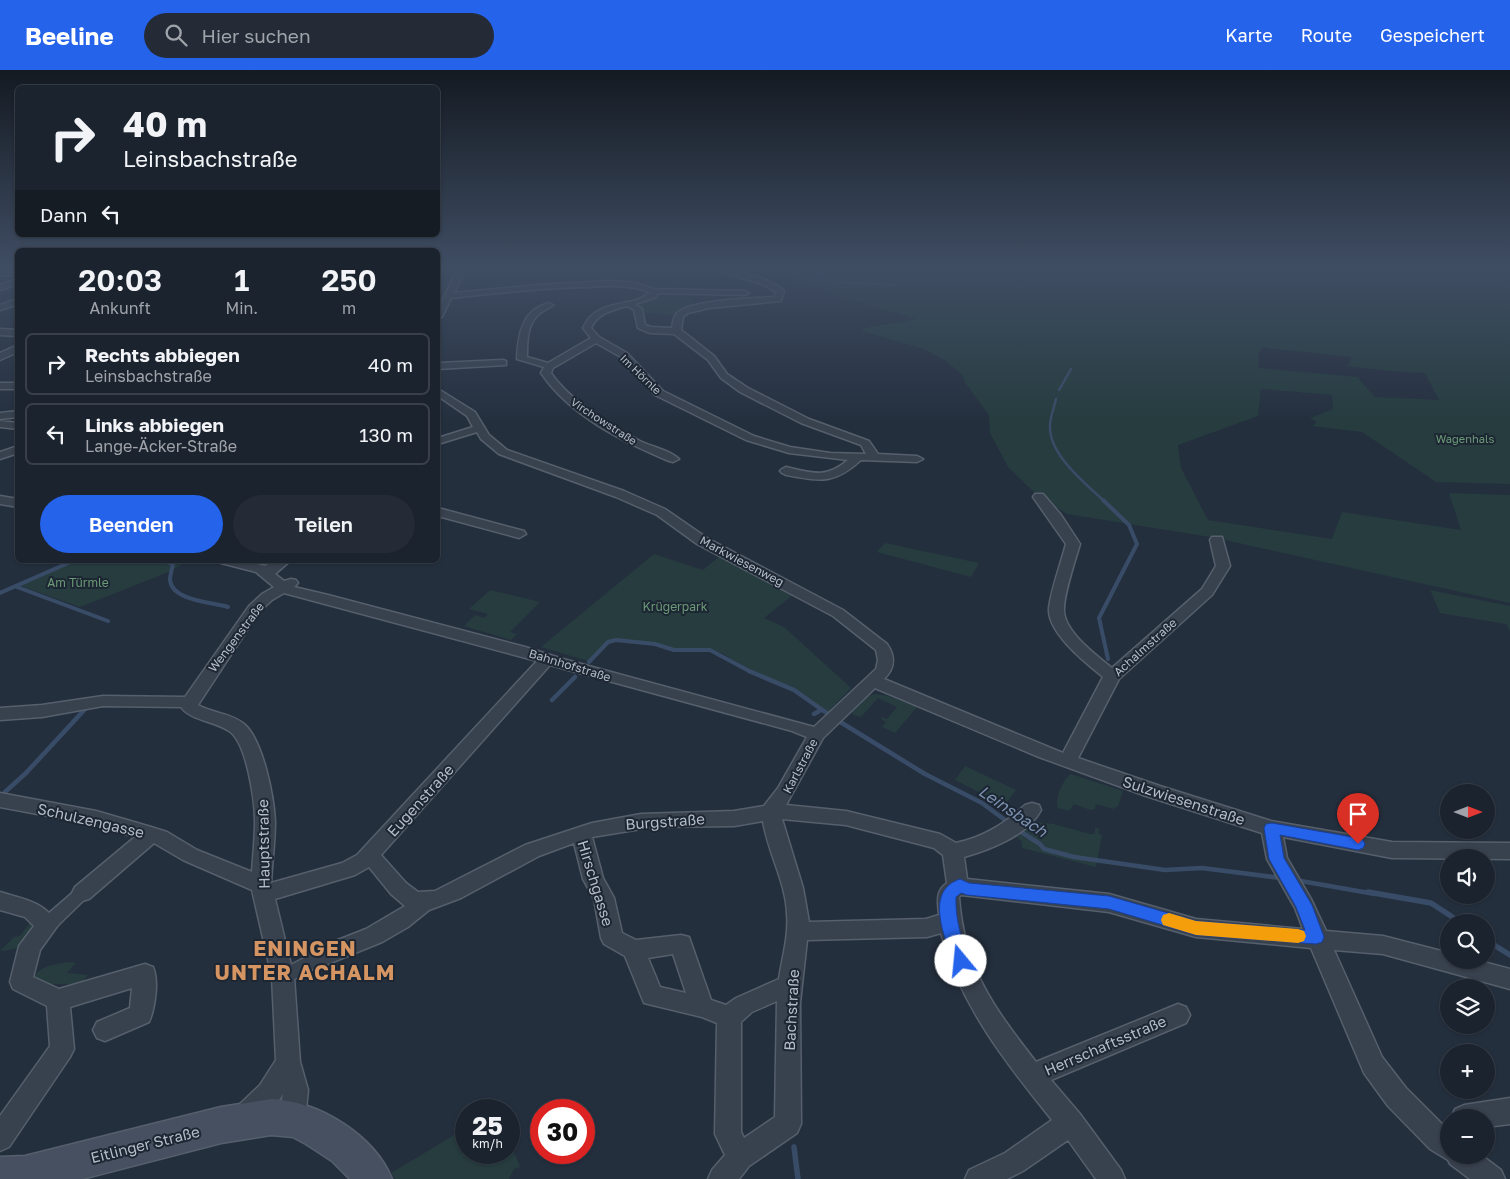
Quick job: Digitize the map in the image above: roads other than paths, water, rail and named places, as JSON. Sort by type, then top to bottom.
[{"type":"main road","name":"Eitlinger Straße","points":[[0,1176],[25,1175],[240,1120],[292,1119]]},
{"type":"main road","points":[[292,1119],[329,1136],[362,1162],[373,1179]]},
{"type":"street","points":[[529,318],[522,347],[522,359],[549,366],[596,339],[587,328],[588,322],[592,318]]},
{"type":"street","points":[[640,318],[641,326],[650,330],[676,331],[711,358],[724,376],[744,390],[805,421],[866,442],[873,456]]},
{"type":"street","points":[[676,331],[678,318]]},
{"type":"street","points":[[0,332],[15,333]]},
{"type":"street","name":"Im Hörnle","points":[[596,339],[624,355],[659,393],[750,438],[789,450],[830,456],[917,458]]},
{"type":"street","points":[[1,356],[15,349]]},
{"type":"street","points":[[1,356],[15,356]]},
{"type":"street","points":[[440,366],[503,363]]},
{"type":"street","name":"Virchowstraße","points":[[549,366],[546,373],[557,389],[577,406],[636,443],[673,459]]},
{"type":"street","points":[[0,386],[15,386]]},
{"type":"street","name":"Markwiesenweg","points":[[440,393],[471,414],[490,443],[504,452],[620,494],[662,512],[702,541],[838,613],[877,642],[886,653],[885,667],[873,681]]},
{"type":"street","points":[[0,416],[15,414]]},
{"type":"street","points":[[0,424],[15,426]]},
{"type":"street","points":[[440,440],[480,428]]},
{"type":"street","points":[[0,456],[15,450]]},
{"type":"street","points":[[786,471],[827,478],[836,476],[859,456]]},
{"type":"street","points":[[1039,497],[1073,544],[1056,610],[1064,631],[1080,650],[1112,676]]},
{"type":"street","points":[[0,500],[15,502]]},
{"type":"street","points":[[440,513],[519,534]]},
{"type":"street","name":"Achalmstraße","points":[[1068,761],[1112,676],[1207,592],[1223,566],[1217,540]]},
{"type":"street","points":[[240,563],[264,568],[276,563]]},
{"type":"street","name":"Bahnhofstraße","points":[[264,568],[288,585],[315,591],[323,598],[798,726],[817,734]]},
{"type":"street","name":"Wengenstraße","points":[[190,702],[254,610],[267,597],[288,585]]},
{"type":"street","name":"Eugenstraße","points":[[262,889],[348,869],[360,864],[547,659]]},
{"type":"street","name":"Karlstraße","points":[[771,811],[782,799],[817,734],[873,681]]},
{"type":"street","name":"Sulzwiesenstraße","points":[[873,681],[1045,753],[1154,791],[1272,828],[1392,850],[1510,851]]},
{"type":"street","points":[[0,714],[42,712],[103,701],[190,702]]},
{"type":"street","name":"Hauptstraße","points":[[190,702],[189,706],[193,710],[226,720],[238,728],[249,745],[259,779],[265,821],[262,889],[283,977],[288,1062],[296,1090],[292,1119]]},
{"type":"street","name":"Schulzengasse","points":[[0,800],[96,818],[151,834],[262,889]]},
{"type":"street","points":[[1032,810],[1012,828],[983,845],[953,851],[956,880],[960,885],[967,889],[1109,903],[1196,928],[1316,937],[1383,945],[1510,979]]},
{"type":"street","name":"Burgstraße","points":[[423,902],[432,901],[449,894],[532,850],[581,833],[632,822],[664,819],[746,817],[771,811],[846,818],[928,838],[948,846],[953,851]]},
{"type":"street","name":"Bachstraße","points":[[740,1157],[788,1124],[790,985],[798,931],[795,894],[774,829],[771,811]]},
{"type":"street","points":[[1272,828],[1277,859],[1304,905],[1316,937],[1373,1065],[1397,1097],[1440,1136]]},
{"type":"street","name":"Hirschgasse","points":[[581,833],[593,879],[604,898],[612,938],[634,950]]},
{"type":"street","points":[[105,1030],[141,1014],[145,974],[58,1000],[21,982],[30,946],[47,925],[151,834]]},
{"type":"street","points":[[283,977],[318,958],[384,930],[409,917],[423,902],[408,896],[396,886],[376,860],[368,857]]},
{"type":"street","name":"Herrschaftsstraße","points":[[960,885],[948,894],[949,923],[967,980],[1008,1045],[1071,1123],[1112,1179]]},
{"type":"street","points":[[0,901],[32,910],[47,925]]},
{"type":"street","points":[[798,931],[927,928],[936,924],[949,923]]},
{"type":"street","points":[[702,1006],[681,944],[634,950],[652,996],[702,1006],[729,1017]]},
{"type":"street","points":[[729,1017],[744,1005],[790,985]]},
{"type":"street","points":[[0,1138],[62,1049],[58,1000]]},
{"type":"street","name":"Herrschaftsstraße","points":[[1032,1076],[1178,1015]]},
{"type":"street","points":[[721,1179],[740,1157],[728,1134],[729,1017]]},
{"type":"street","points":[[240,1120],[268,1094],[288,1062]]},
{"type":"street","points":[[1495,1113],[1510,1111]]},
{"type":"street","points":[[978,1179],[1014,1162],[1071,1123]]},
{"type":"street","points":[[1474,1164],[1492,1179]]},
{"type":"waterway","points":[[1059,390],[1071,369]]},
{"type":"waterway","points":[[1056,399],[1050,426],[1051,437],[1055,447],[1078,477],[1104,501]]},
{"type":"waterway","points":[[1103,500],[1129,525],[1137,544],[1099,618],[1108,659]]},
{"type":"waterway","name":"Leinsbach","points":[[0,593],[68,563]]},
{"type":"waterway","name":"Leinsbach","points":[[170,563],[173,564],[170,580],[172,587],[178,592],[194,600],[228,607]]},
{"type":"waterway","points":[[17,587],[108,621]]},
{"type":"waterway","name":"Leinsbach","points":[[589,662],[608,642],[616,640],[655,644],[674,650],[710,650],[750,671]]},
{"type":"waterway","name":"Leinsbach","points":[[750,671],[794,690],[831,716]]},
{"type":"waterway","name":"Leinsbach","points":[[552,700],[575,677]]},
{"type":"waterway","points":[[5,792],[26,773],[87,707]]},
{"type":"waterway","name":"Leinsbach","points":[[814,714],[821,710]]},
{"type":"waterway","name":"Leinsbach","points":[[837,720],[925,774],[982,803],[1009,823]]},
{"type":"waterway","name":"Leinsbach","points":[[1018,830],[1040,844],[1044,849],[1074,857],[1165,870],[1202,868],[1281,878]]},
{"type":"waterway","name":"Leinsbach","points":[[1295,880],[1375,894]]},
{"type":"waterway","name":"Leinsbach","points":[[1368,892],[1431,903],[1448,914]]},
{"type":"waterway","name":"Leinsbach","points":[[1495,946],[1510,955]]},
{"type":"waterway","points":[[794,1147],[798,1179]]},
{"type":"district","name":"ENINGEN UNTER ACHALM","points":[[305,960]]},
{"type":"park label","name":"Wagenhals","points":[[1465,438]]},
{"type":"park label","name":"Am Türmle","points":[[78,582]]},
{"type":"park label","name":"Krügerpark","points":[[675,606]]}]
